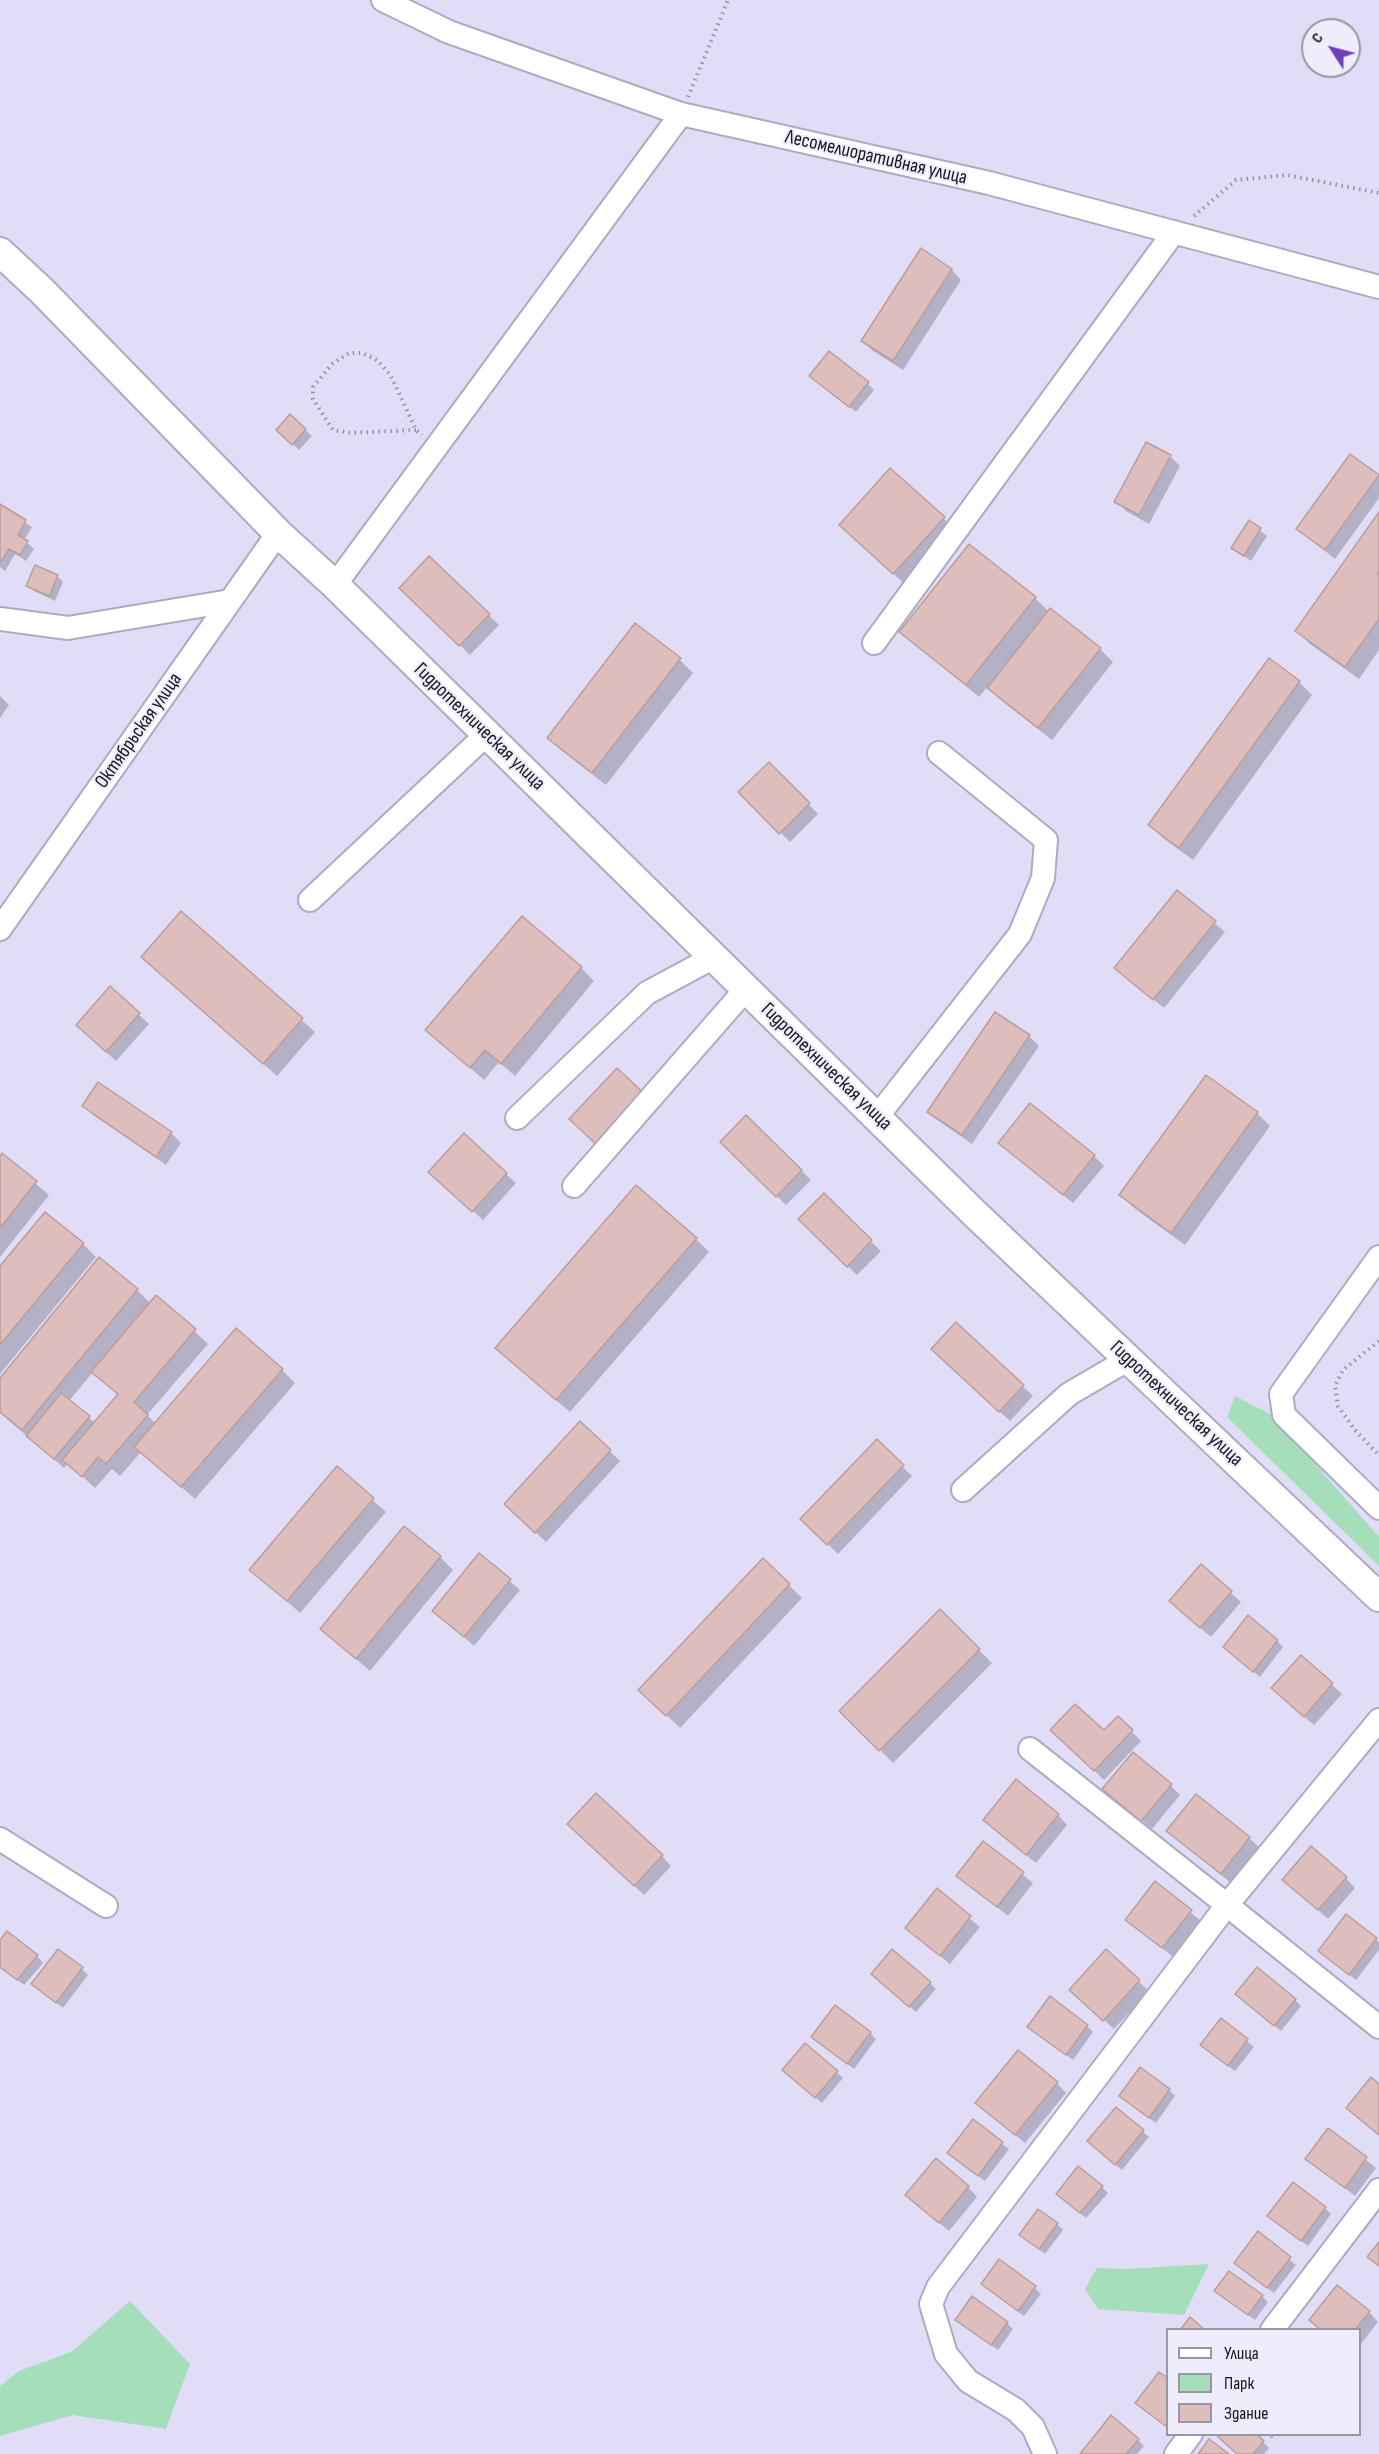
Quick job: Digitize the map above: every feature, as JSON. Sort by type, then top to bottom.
[{"type":"main road","name":"Гидротехническая улица","points":[[0,252],[42,291],[278,533],[335,585],[973,1212],[1379,1597]]},
{"type":"street","name":"Лесомелиоративная улица","points":[[383,0],[449,32],[681,114],[988,183],[1377,285]]},
{"type":"street","points":[[335,585],[681,114]]},
{"type":"street","points":[[874,643],[1174,232]]},
{"type":"street","name":"Октябрьская улица","points":[[0,929],[278,533]]},
{"type":"street","points":[[0,619],[68,628],[230,601]]},
{"type":"street","points":[[310,900],[487,734]]},
{"type":"street","points":[[877,1117],[1020,934],[1043,878],[1046,840],[939,753]]},
{"type":"street","points":[[517,1118],[647,993],[714,957]]},
{"type":"street","points":[[574,1186],[746,989]]},
{"type":"street","points":[[1379,1257],[1281,1394],[1284,1415],[1379,1508]]},
{"type":"street","points":[[963,1490],[1069,1394],[1129,1359]]},
{"type":"street","points":[[1044,2454],[1033,2427],[1016,2410],[968,2381],[946,2354],[931,2304],[938,2288],[1227,1905],[1379,1719]]},
{"type":"street","points":[[1030,1749],[1379,2027]]},
{"type":"street","points":[[0,1839],[106,1905]]},
{"type":"street","points":[[1274,2328],[1379,2190]]},
{"type":"street","points":[[1176,2454],[1190,2436]]},
{"type":"path","points":[[681,114],[729,0]]},
{"type":"path","points":[[1174,232],[1236,180],[1287,175],[1379,193]]},
{"type":"path","points":[[416,430],[351,434],[333,429],[313,399],[313,387],[332,364],[349,352],[362,353],[377,360],[391,376],[416,430],[436,448]]},
{"type":"path","points":[[1379,1341],[1343,1370],[1335,1386],[1338,1406],[1355,1430],[1379,1455]]},
{"type":"green space","points":[[1235,1396],[1272,1415],[1379,1537],[1379,1566],[1227,1417]]},
{"type":"green space","points":[[1209,2264],[1184,2315],[1098,2309],[1085,2289],[1097,2268],[1126,2269]]},
{"type":"green space","points":[[130,2301],[190,2364],[166,2429],[73,2415],[0,2436],[0,2386],[19,2371],[71,2352]]},
{"type":"building","points":[[921,248],[952,269],[893,361],[861,341]]},
{"type":"building","points":[[829,351],[869,382],[849,407],[809,376]]},
{"type":"building","points":[[290,414],[306,429],[292,445],[276,430]]},
{"type":"building","points":[[1146,442],[1171,455],[1139,515],[1114,502]]},
{"type":"building","points":[[1350,454],[1379,475],[1325,550],[1296,529]]},
{"type":"building","points":[[890,468],[945,517],[893,574],[839,525]]},
{"type":"building","points":[[0,504],[26,520],[18,535],[28,541],[20,555],[9,549],[0,563]]},
{"type":"building","points":[[1379,512],[1379,571],[1377,574],[1379,575],[1379,619],[1345,667],[1295,631]]},
{"type":"building","points":[[1249,520],[1261,528],[1244,556],[1231,548]]},
{"type":"building","points":[[969,544],[1036,597],[966,685],[899,632]]},
{"type":"building","points":[[429,556],[490,614],[459,646],[399,588]]},
{"type":"building","points":[[35,565],[58,575],[49,596],[26,586]]},
{"type":"building","points":[[1050,608],[1101,648],[1038,728],[987,688]]},
{"type":"building","points":[[635,623],[681,658],[592,773],[547,738]]},
{"type":"building","points":[[1269,658],[1300,681],[1179,848],[1148,825]]},
{"type":"building","points":[[769,762],[810,803],[779,834],[738,792]]},
{"type":"building","points":[[1177,890],[1216,921],[1153,1000],[1114,968]]},
{"type":"building","points":[[181,911],[303,1018],[263,1064],[141,957]]},
{"type":"building","points":[[522,916],[582,967],[501,1064],[485,1050],[470,1068],[425,1030]]},
{"type":"building","points":[[110,986],[140,1013],[106,1052],[76,1025]]},
{"type":"building","points":[[995,1012],[1030,1035],[962,1135],[927,1112]]},
{"type":"building","points":[[617,1068],[647,1096],[599,1147],[569,1119]]},
{"type":"building","points":[[1206,1075],[1258,1112],[1171,1233],[1119,1195]]},
{"type":"building","points":[[98,1082],[172,1132],[156,1157],[82,1106]]},
{"type":"building","points":[[1030,1103],[1095,1155],[1063,1195],[998,1143]]},
{"type":"building","points":[[746,1115],[802,1170],[776,1197],[720,1142]]},
{"type":"building","points":[[464,1133],[507,1173],[472,1212],[428,1172]]},
{"type":"building","points":[[2,1153],[37,1181],[0,1228],[0,1157]]},
{"type":"building","points":[[636,1185],[697,1238],[556,1400],[495,1348]]},
{"type":"building","points":[[824,1193],[872,1240],[847,1267],[798,1219]]},
{"type":"building","points":[[45,1212],[84,1243],[0,1345],[0,1266]]},
{"type":"building","points":[[99,1257],[138,1289],[22,1430],[0,1412],[0,1378]]},
{"type":"building","points":[[156,1295],[196,1329],[134,1402],[148,1415],[106,1464],[98,1457],[82,1477],[62,1460],[118,1394],[91,1372]]},
{"type":"building","points":[[956,1322],[1024,1385],[999,1412],[931,1349]]},
{"type":"building","points":[[236,1328],[283,1369],[181,1487],[134,1447]]},
{"type":"building","points":[[61,1393],[90,1416],[54,1459],[26,1436]]},
{"type":"building","points":[[580,1421],[611,1450],[535,1533],[504,1504]]},
{"type":"building","points":[[877,1439],[904,1465],[827,1545],[800,1519]]},
{"type":"building","points":[[337,1466],[374,1498],[287,1601],[249,1570]]},
{"type":"building","points":[[404,1526],[441,1556],[356,1659],[320,1629]]},
{"type":"building","points":[[479,1553],[511,1579],[464,1637],[432,1611]]},
{"type":"building","points":[[763,1558],[790,1584],[666,1716],[638,1690]]},
{"type":"building","points":[[1201,1564],[1232,1591],[1200,1628],[1169,1601]]},
{"type":"building","points":[[940,1609],[980,1649],[879,1751],[839,1711]]},
{"type":"building","points":[[1248,1615],[1278,1640],[1253,1672],[1223,1647]]},
{"type":"building","points":[[1301,1655],[1333,1683],[1304,1717],[1271,1688]]},
{"type":"building","points":[[1075,1704],[1104,1730],[1118,1716],[1133,1730],[1094,1771],[1050,1730]]},
{"type":"building","points":[[1133,1752],[1172,1784],[1141,1821],[1102,1789]]},
{"type":"building","points":[[1016,1779],[1059,1814],[1026,1855],[983,1820]]},
{"type":"building","points":[[596,1793],[663,1855],[634,1886],[567,1824]]},
{"type":"building","points":[[1196,1794],[1250,1837],[1221,1874],[1166,1831]]},
{"type":"building","points":[[983,1841],[1024,1872],[997,1907],[956,1876]]},
{"type":"building","points":[[1311,1846],[1347,1877],[1318,1910],[1282,1880]]},
{"type":"building","points":[[1155,1881],[1192,1910],[1162,1948],[1125,1920]]},
{"type":"building","points":[[937,1888],[971,1916],[940,1956],[905,1928]]},
{"type":"building","points":[[1346,1914],[1377,1938],[1349,1975],[1318,1951]]},
{"type":"building","points":[[7,1931],[38,1955],[17,1980],[0,1967],[0,1940]]},
{"type":"building","points":[[58,1949],[83,1967],[56,2003],[31,1984]]},
{"type":"building","points":[[892,1949],[931,1982],[909,2007],[871,1974]]},
{"type":"building","points":[[1106,1949],[1140,1980],[1103,2021],[1069,1990]]},
{"type":"building","points":[[1257,1967],[1296,1999],[1274,2026],[1235,1994]]},
{"type":"building","points":[[1050,1996],[1088,2025],[1066,2055],[1027,2027]]},
{"type":"building","points":[[835,2005],[871,2032],[847,2064],[811,2037]]},
{"type":"building","points":[[1221,2018],[1248,2039],[1228,2066],[1200,2045]]},
{"type":"building","points":[[805,2043],[838,2071],[815,2098],[782,2070]]},
{"type":"building","points":[[1018,2050],[1058,2082],[1015,2135],[975,2103]]},
{"type":"building","points":[[1140,2067],[1170,2089],[1149,2118],[1119,2096]]},
{"type":"building","points":[[1371,2077],[1379,2084],[1379,2135],[1346,2108]]},
{"type":"building","points":[[1116,2107],[1144,2130],[1115,2165],[1087,2141]]},
{"type":"building","points":[[973,2119],[1003,2142],[978,2176],[947,2153]]},
{"type":"building","points":[[1328,2128],[1367,2157],[1345,2188],[1305,2159]]},
{"type":"building","points":[[936,2158],[969,2186],[939,2223],[905,2195]]},
{"type":"building","points":[[1078,2166],[1103,2186],[1080,2213],[1056,2194]]},
{"type":"building","points":[[1293,2182],[1326,2207],[1301,2241],[1267,2216]]},
{"type":"building","points":[[1038,2209],[1058,2223],[1039,2249],[1019,2235]]},
{"type":"building","points":[[1258,2231],[1291,2257],[1267,2288],[1234,2263]]},
{"type":"building","points":[[1379,2242],[1379,2266],[1367,2257]]},
{"type":"building","points":[[999,2259],[1036,2286],[1018,2311],[981,2284]]},
{"type":"building","points":[[1229,2271],[1263,2295],[1248,2315],[1214,2291]]},
{"type":"building","points":[[1337,2285],[1370,2311],[1357,2328],[1319,2328],[1309,2320]]},
{"type":"building","points":[[972,2296],[1008,2322],[991,2345],[955,2320]]},
{"type":"building","points":[[1190,2317],[1203,2328],[1182,2328]]},
{"type":"building","points":[[1159,2372],[1166,2377],[1166,2426],[1135,2403]]},
{"type":"building","points":[[1111,2415],[1139,2439],[1126,2454],[1080,2454]]},
{"type":"building","points":[[1217,2436],[1259,2436],[1264,2441],[1253,2454],[1237,2454]]},
{"type":"building","points":[[1209,2439],[1229,2454],[1198,2454]]}]
